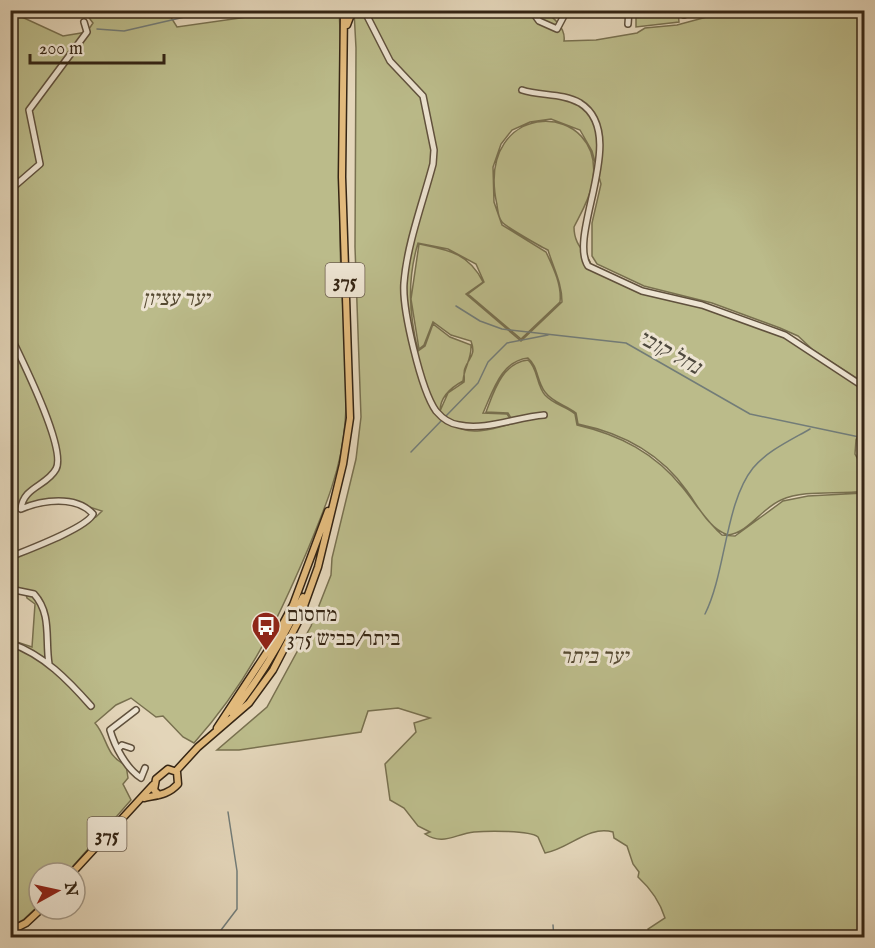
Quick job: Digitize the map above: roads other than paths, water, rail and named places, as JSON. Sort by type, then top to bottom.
[{"type":"main road","name":"375","points":[[176,771],[220,728],[251,690],[279,647],[318,567],[339,483],[350,418],[342,177],[346,38],[344,10]]},
{"type":"main road","points":[[346,38],[348,22],[356,10]]},
{"type":"main road","points":[[209,738],[247,685],[292,605],[339,483]]},
{"type":"main road","name":"375","points":[[84,861],[144,798],[163,772],[168,769],[176,771],[179,777],[178,784],[166,794],[144,798]]},
{"type":"main road","points":[[153,785],[159,795]]},
{"type":"main road","points":[[10,932],[28,921]]},
{"type":"street","points":[[364,10],[390,61],[423,96],[434,150],[433,164],[404,284],[415,352],[427,392],[436,410],[446,421],[458,425],[479,426],[544,415]]},
{"type":"street","points":[[531,10],[539,21],[557,29],[567,10]]},
{"type":"street","points":[[628,24],[629,10]]},
{"type":"street","points":[[10,190],[40,164],[29,110],[87,32],[84,22]]},
{"type":"street","points":[[522,90],[581,104],[590,113],[599,133],[600,149],[595,188],[584,244],[588,266],[642,291],[702,305],[785,335],[864,387]]},
{"type":"street","points":[[10,335],[51,429],[58,456],[57,467],[51,476],[24,496],[21,508],[34,503],[61,500],[93,514],[91,518],[72,530],[10,557]]},
{"type":"street","points":[[10,589],[34,594],[40,602],[48,619],[49,664]]},
{"type":"street","points":[[10,643],[25,648],[49,664],[71,682],[91,706]]},
{"type":"street","points":[[135,710],[112,726],[110,730],[118,749],[135,774],[141,778],[145,768]]},
{"type":"street","points":[[118,749],[122,746],[131,748]]},
{"type":"waterway","points":[[97,29],[124,31],[215,10]]},
{"type":"waterway","name":"נחל קובי","points":[[456,306],[480,321],[502,329],[626,343],[750,414],[864,438]]},
{"type":"waterway","points":[[445,417],[478,383],[488,362],[507,343],[548,335]]},
{"type":"waterway","points":[[411,452],[442,420]]},
{"type":"waterway","points":[[705,614],[712,597],[731,519],[744,483],[753,468],[765,456],[810,429]]},
{"type":"waterway","points":[[215,938],[237,909],[237,871],[228,812]]},
{"type":"waterway","points":[[553,925],[554,938]]},
{"type":"place","name":"מחסום ביתר/כביש 375","points":[[266,652]]},
{"type":"park label","name":"יער עציון","points":[[176,298]]},
{"type":"park label","name":"יער ביתר","points":[[594,656]]}]
